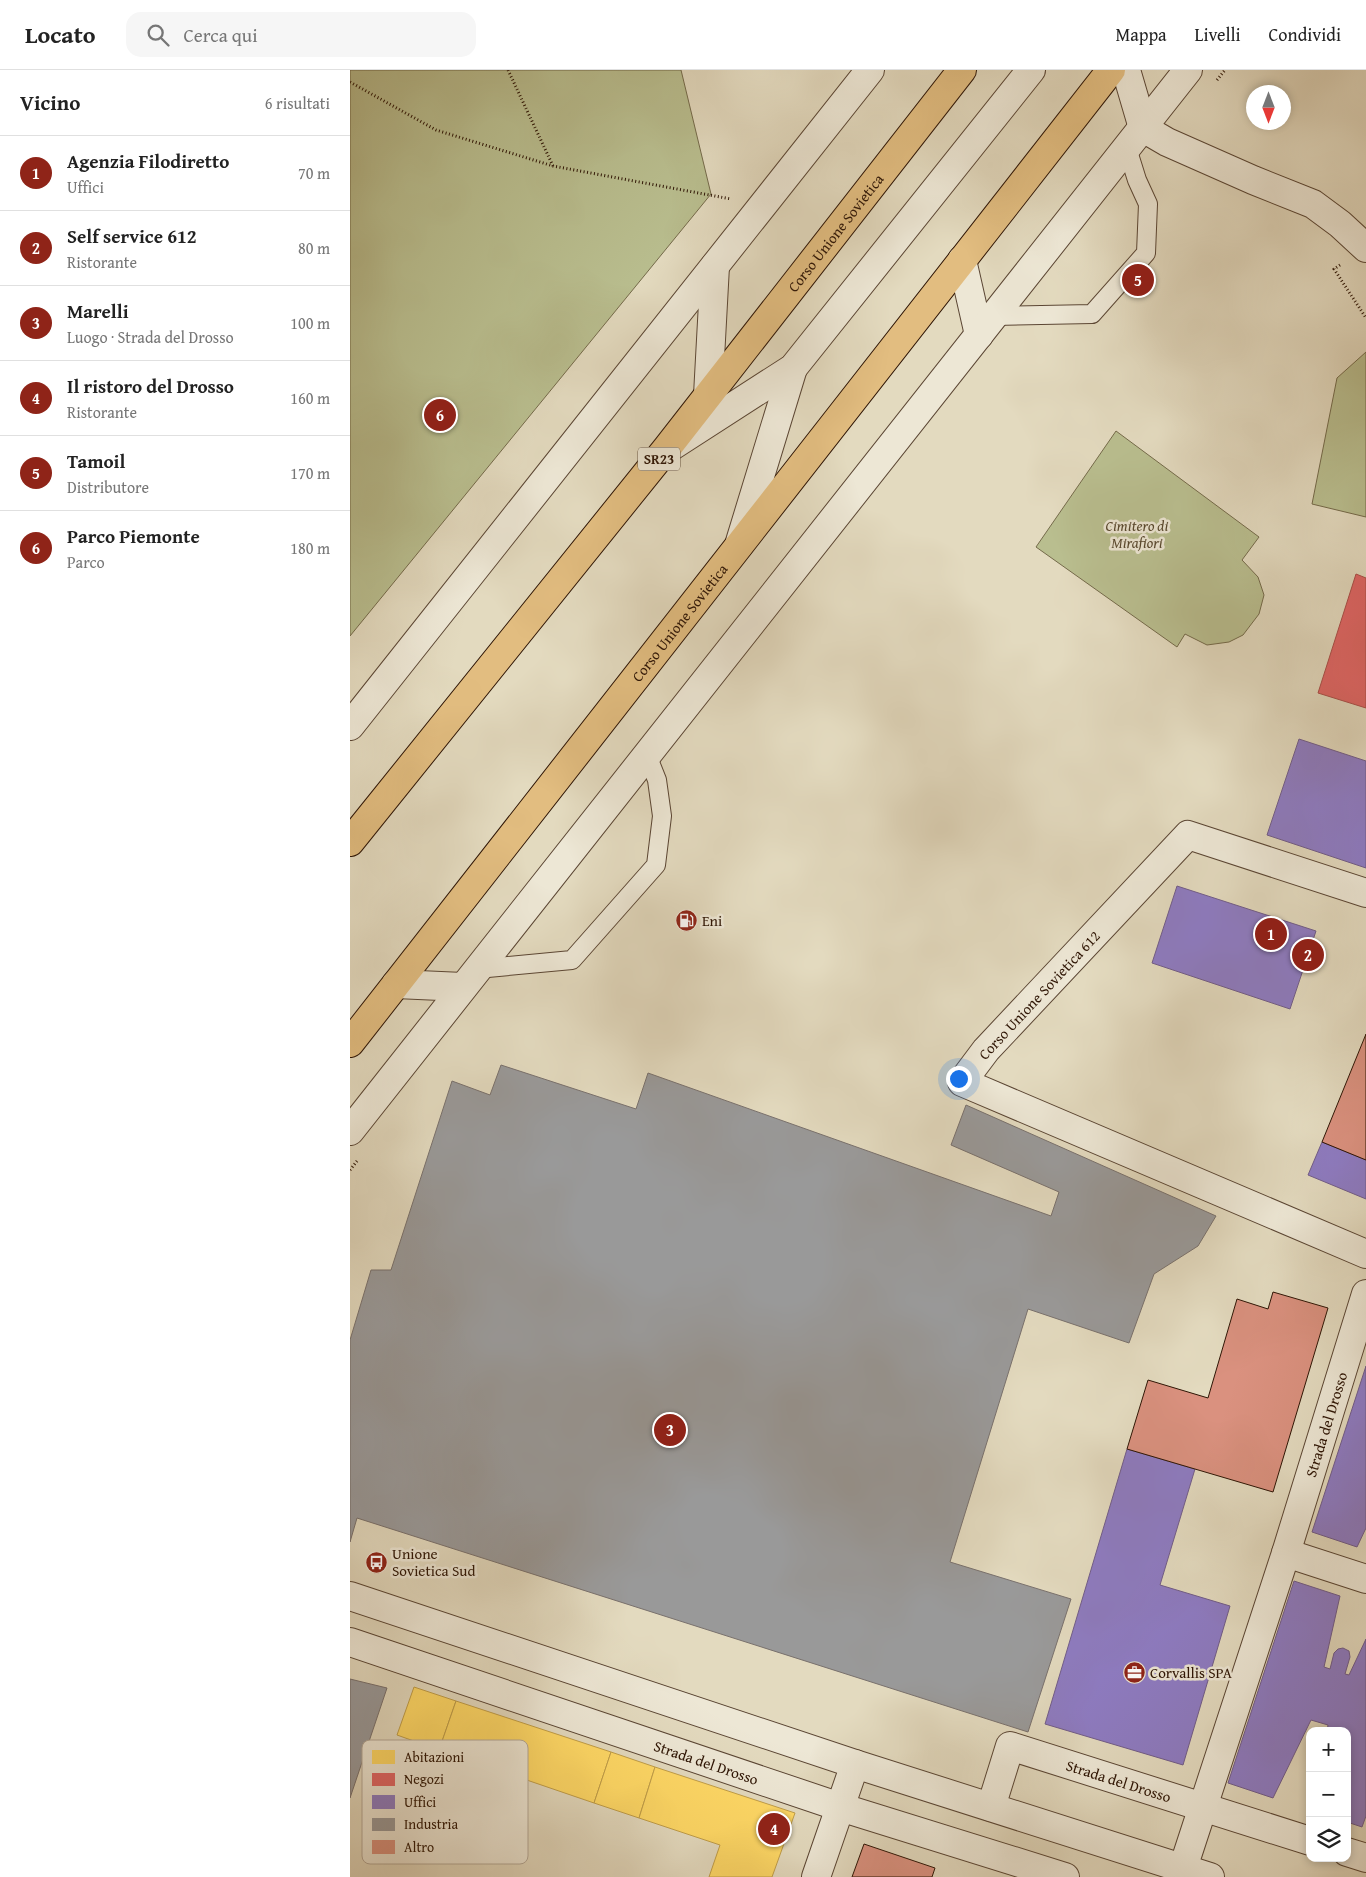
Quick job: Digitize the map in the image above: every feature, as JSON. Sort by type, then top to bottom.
[{"type":"main road","name":"Corso Unione Sovietica","points":[[350,842],[667,448],[962,70]]},
{"type":"main road","name":"Corso Unione Sovietica","points":[[350,1043],[1111,70]]},
{"type":"street","points":[[350,726],[870,70]]},
{"type":"street","points":[[667,448],[793,368],[1031,70]]},
{"type":"street","points":[[1126,70],[1135,138]]},
{"type":"street","points":[[350,1131],[1188,70]]},
{"type":"street","points":[[1135,138],[1167,142],[1312,204],[1340,224],[1365,248]]},
{"type":"street","points":[[962,260],[986,325]]},
{"type":"street","points":[[708,395],[715,266]]},
{"type":"street","points":[[738,546],[793,368]]},
{"type":"street","name":"Corso Unione Sovietica 612","points":[[1366,893],[1188,835],[986,1050],[962,1082],[1366,1254]]},
{"type":"street","points":[[396,984],[470,978]]},
{"type":"street","name":"Strada del Drosso","points":[[1183,1868],[1286,1553],[1366,1294]]},
{"type":"street","points":[[1286,1553],[1366,1579]]},
{"type":"street","points":[[350,1596],[855,1764],[1210,1877]]},
{"type":"street","name":"Strada del Drosso","points":[[350,1642],[840,1807],[1065,1877]]},
{"type":"street","name":"Strada del Drosso","points":[[991,1807],[1010,1746],[1202,1808],[1306,1839]]},
{"type":"street","points":[[816,1877],[855,1764]]},
{"type":"street","points":[[1351,1853],[1366,1858]]},
{"type":"lane","points":[[986,325],[1092,314],[1146,253],[1148,204],[1137,180],[1135,138]]},
{"type":"lane","points":[[470,978],[572,960],[656,864],[662,816],[658,780],[647,754]]},
{"type":"path","points":[[508,70],[553,166]]},
{"type":"path","points":[[350,82],[436,130],[553,166],[763,205]]},
{"type":"path","points":[[1365,248],[1334,269],[1366,318]]},
{"type":"green space","points":[[350,70],[681,70],[711,194],[350,636]]},
{"type":"green space","points":[[1366,352],[1366,517],[1312,504],[1337,378]]},
{"type":"green space","name":"Cimitero di Mirafiori","points":[[1116,431],[1259,537],[1242,560],[1258,577],[1264,595],[1259,614],[1243,635],[1229,642],[1207,645],[1185,634],[1177,647],[1036,547]]},
{"type":"building: Abitazioni","points":[[414,1687],[456,1701],[442,1740],[411,1740],[397,1735]]},
{"type":"building: Abitazioni","points":[[456,1701],[611,1752],[594,1803],[528,1780],[528,1740],[442,1740]]},
{"type":"building: Abitazioni","points":[[611,1752],[655,1767],[639,1818],[594,1803]]},
{"type":"building: Abitazioni","points":[[655,1767],[795,1813],[772,1877],[709,1877],[720,1845],[639,1818]]},
{"type":"building: Negozi","points":[[1356,574],[1366,578],[1366,708],[1318,693]]},
{"type":"building: Uffici","points":[[1299,739],[1366,761],[1366,868],[1267,835]]},
{"type":"building: Uffici","points":[[1177,886],[1316,931],[1290,1009],[1152,963]]},
{"type":"building: Uffici","points":[[1322,1142],[1366,1160],[1366,1199],[1308,1175]]},
{"type":"building: Uffici","points":[[1366,1366],[1366,1528],[1357,1547],[1312,1532]]},
{"type":"building: Uffici","points":[[1127,1449],[1195,1469],[1160,1585],[1230,1606],[1183,1765],[1045,1724]]},
{"type":"building: Uffici","points":[[1294,1581],[1340,1596],[1324,1667],[1330,1669],[1334,1653],[1338,1649],[1343,1648],[1349,1651],[1350,1657],[1345,1674],[1349,1675],[1366,1639],[1366,1816],[1362,1827],[1351,1823],[1351,1727],[1328,1727],[1328,1725],[1311,1720],[1273,1798],[1228,1783]]},
{"type":"building: Industria","points":[[501,1065],[636,1109],[648,1073],[1051,1216],[1059,1192],[951,1145],[966,1105],[1216,1216],[1198,1246],[1154,1274],[1129,1343],[1028,1309],[950,1562],[1071,1599],[1028,1732],[357,1518],[350,1542],[350,1340],[371,1270],[391,1270],[452,1081],[490,1095]]},
{"type":"building: Industria","points":[[350,1679],[387,1688],[370,1740],[362,1740],[362,1762],[350,1798]]},
{"type":"building: Altro","points":[[1366,1034],[1366,1160],[1322,1142]]},
{"type":"building: Altro","points":[[1273,1292],[1328,1308],[1273,1492],[1127,1449],[1148,1380],[1208,1398],[1237,1299],[1268,1309]]},
{"type":"building: Altro","points":[[864,1844],[935,1868],[932,1877],[852,1877]]},
{"type":"place","name":"Tamoil","points":[[1138,280]]},
{"type":"place","name":"Parco Piemonte","points":[[440,415]]},
{"type":"place","name":"Eni","points":[[686,920]]},
{"type":"place","name":"Agenzia Filodiretto","points":[[1271,934]]},
{"type":"place","name":"Self service 612","points":[[1308,955]]},
{"type":"place","name":"Marelli","points":[[670,1430]]},
{"type":"place","name":"Unione Sovietica Sud","points":[[376,1562]]},
{"type":"place","name":"Corvallis SPA","points":[[1134,1672]]},
{"type":"place","name":"Il ristoro del Drosso","points":[[774,1829]]}]
